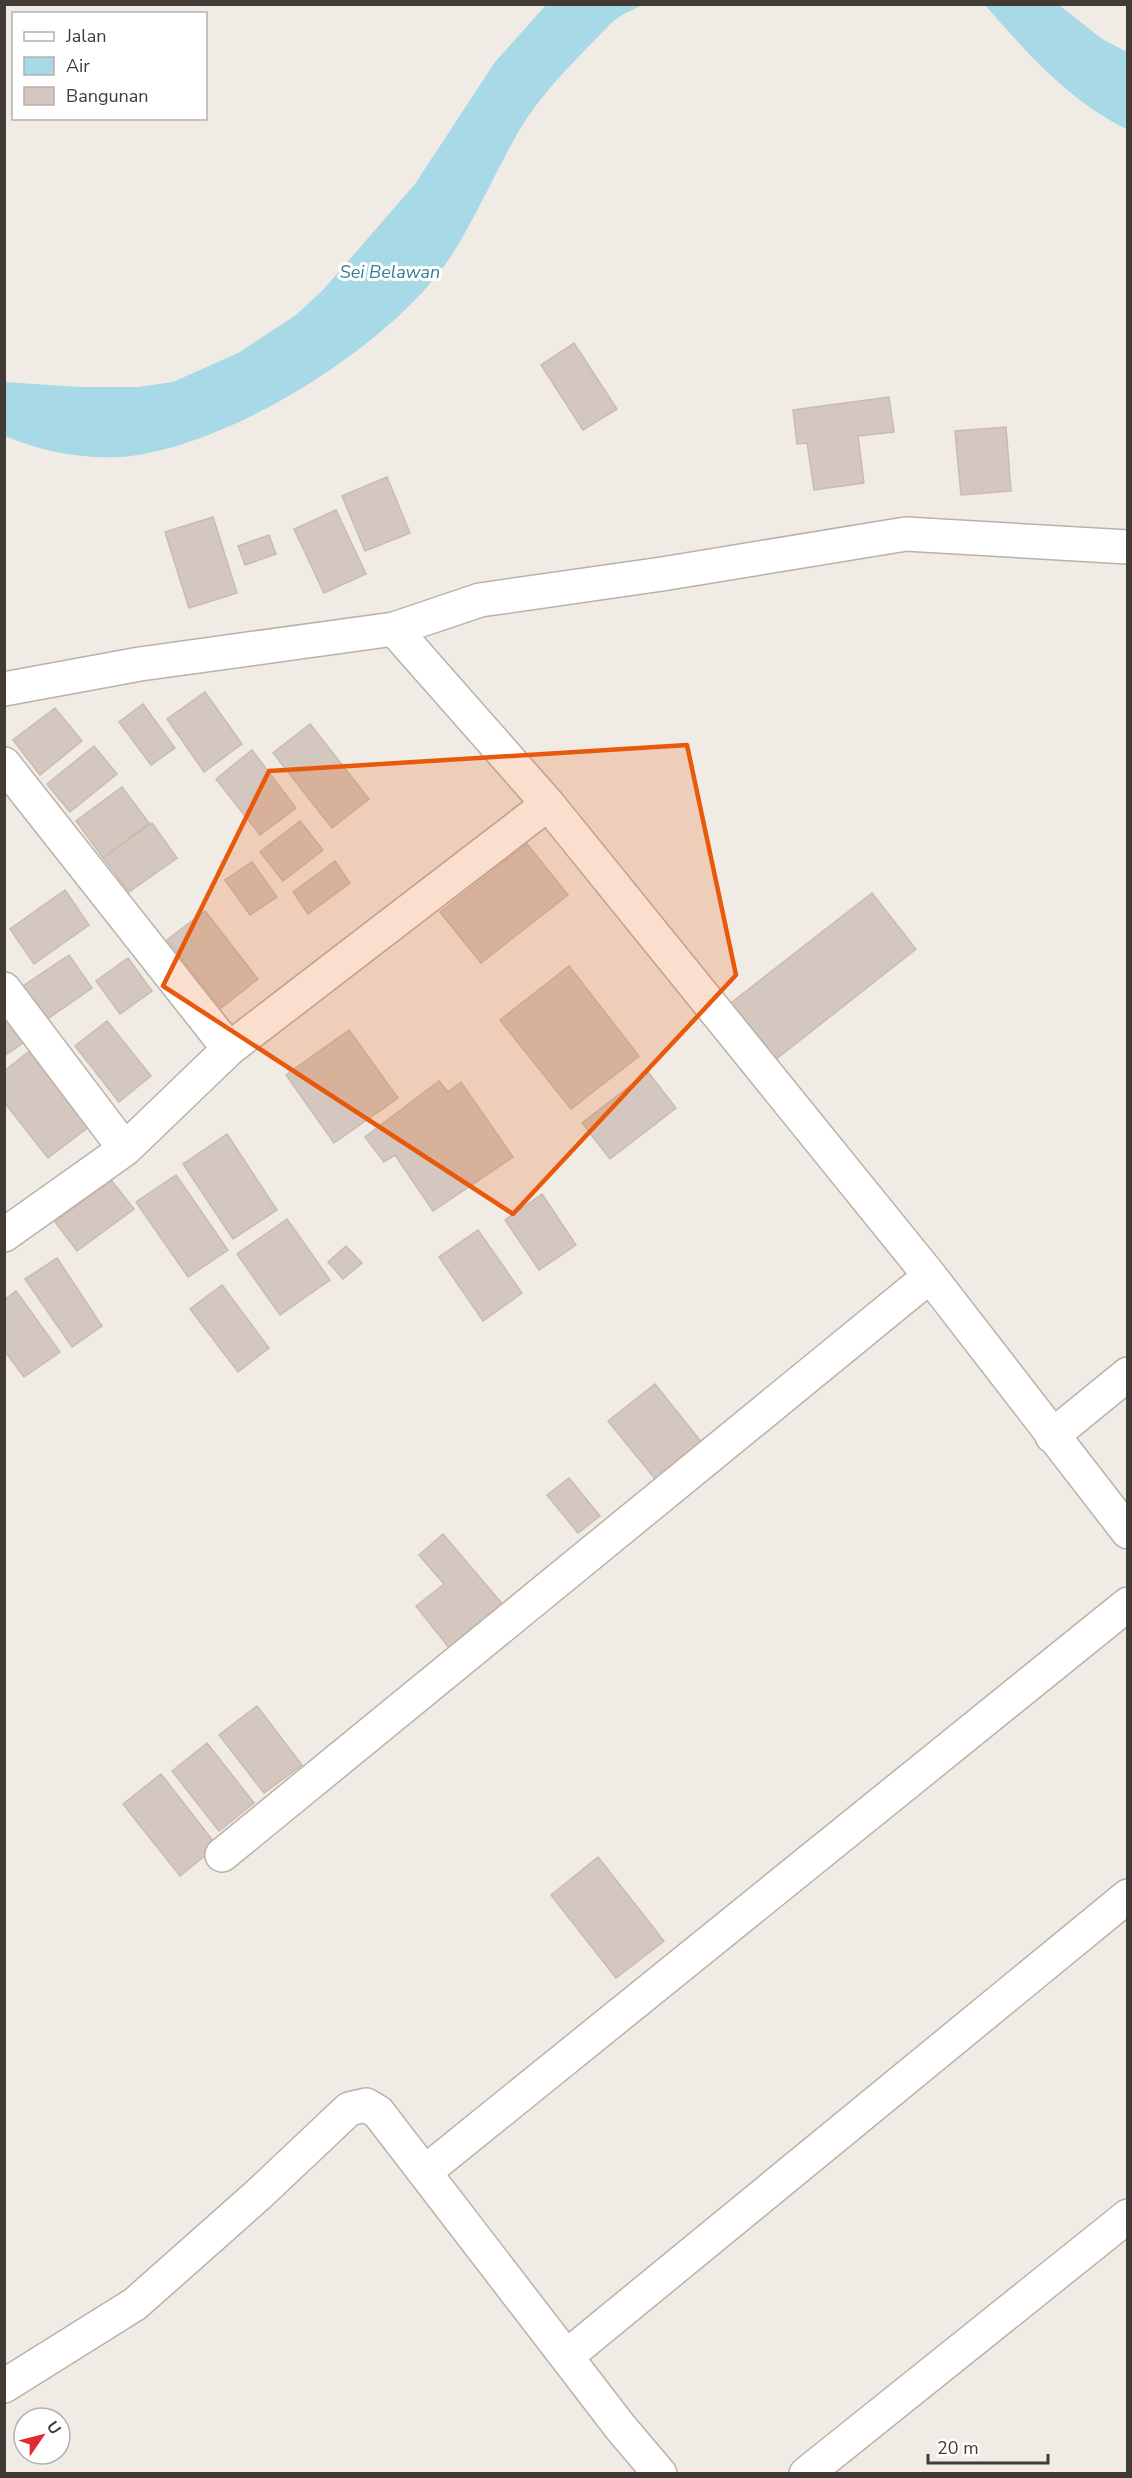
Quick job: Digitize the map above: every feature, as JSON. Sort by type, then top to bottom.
[{"type":"street","points":[[4,689],[140,664],[394,629],[480,600],[662,574],[906,534],[1128,547]]},
{"type":"street","points":[[394,629],[548,804],[930,1276],[1128,1532]]},
{"type":"street","points":[[4,764],[229,1048]]},
{"type":"street","points":[[4,1235],[125,1149],[229,1048],[548,804]]},
{"type":"street","points":[[4,989],[125,1149]]},
{"type":"street","points":[[222,1855],[930,1276]]},
{"type":"street","points":[[1052,1436],[1128,1374]]},
{"type":"street","points":[[425,2172],[1128,1604]]},
{"type":"street","points":[[567,2356],[1128,1896]]},
{"type":"street","points":[[4,2386],[135,2304],[259,2194],[349,2109],[366,2105],[378,2112],[621,2428],[660,2474]]},
{"type":"street","points":[[806,2474],[1128,2216]]},
{"type":"highlighted area","points":[[687,745],[736,975],[513,1214],[163,986],[269,771]]},
{"type":"water","name":"Sei Belawan","points":[[546,5],[643,5],[613,22],[546,93],[520,129],[451,256],[424,290],[390,324],[349,357],[256,414],[208,435],[162,450],[119,457],[89,457],[46,450],[5,436],[5,382],[79,387],[138,387],[173,382],[238,353],[296,315],[323,290],[415,184],[495,62]]},
{"type":"water","points":[[985,5],[1059,5],[1102,39],[1127,52],[1127,129],[1106,118],[1068,90],[1033,58]]},
{"type":"building","points":[[574,343],[617,409],[583,430],[541,365]]},
{"type":"building","points":[[889,397],[894,432],[858,436],[864,483],[814,490],[807,443],[797,444],[793,410]]},
{"type":"building","points":[[1006,427],[1011,491],[961,495],[955,431]]},
{"type":"building","points":[[387,477],[410,533],[365,551],[342,496]]},
{"type":"building","points":[[336,510],[366,574],[324,593],[294,529]]},
{"type":"building","points":[[213,517],[237,593],[189,608],[165,532]]},
{"type":"building","points":[[269,535],[276,554],[245,565],[238,546]]},
{"type":"building","points":[[205,692],[242,744],[204,772],[167,719]]},
{"type":"building","points":[[143,704],[175,748],[151,765],[119,722]]},
{"type":"building","points":[[55,708],[82,741],[40,775],[13,740]]},
{"type":"building","points":[[310,724],[369,799],[332,828],[273,753]]},
{"type":"building","points":[[94,746],[117,774],[70,812],[47,784]]},
{"type":"building","points":[[252,750],[296,808],[260,835],[216,779]]},
{"type":"building","points":[[122,787],[149,823],[103,858],[76,821]]},
{"type":"building","points":[[300,821],[323,850],[283,881],[260,852]]},
{"type":"building","points":[[152,823],[177,858],[129,892],[103,858]]},
{"type":"building","points":[[527,844],[568,895],[481,963],[440,912]]},
{"type":"building","points":[[335,861],[350,883],[308,914],[293,892]]},
{"type":"building","points":[[252,862],[277,897],[250,915],[225,880]]},
{"type":"building","points":[[65,890],[89,925],[34,964],[10,929]]},
{"type":"building","points":[[872,893],[916,949],[775,1060],[731,1003]]},
{"type":"building","points":[[205,911],[258,979],[221,1008],[167,940]]},
{"type":"building","points":[[69,955],[92,988],[46,1020],[23,986]]},
{"type":"building","points":[[128,958],[152,991],[120,1014],[96,981]]},
{"type":"building","points":[[569,966],[639,1056],[571,1109],[500,1020]]},
{"type":"building","points":[[4,1001],[30,1038],[4,1056]]},
{"type":"building","points":[[107,1021],[151,1076],[119,1102],[75,1046]]},
{"type":"building","points":[[349,1030],[398,1098],[334,1143],[286,1075]]},
{"type":"building","points":[[32,1049],[91,1125],[48,1158],[4,1102],[4,1071]]},
{"type":"building","points":[[648,1072],[676,1108],[610,1159],[582,1123]]},
{"type":"building","points":[[439,1081],[448,1092],[461,1082],[513,1157],[433,1211],[395,1155],[384,1162],[365,1137]]},
{"type":"building","points":[[227,1134],[277,1210],[233,1239],[183,1164]]},
{"type":"building","points":[[176,1175],[228,1250],[188,1277],[136,1202]]},
{"type":"building","points":[[111,1180],[134,1209],[77,1251],[55,1222]]},
{"type":"building","points":[[542,1194],[576,1245],[539,1270],[505,1220]]},
{"type":"building","points":[[287,1219],[330,1280],[280,1315],[237,1254]]},
{"type":"building","points":[[478,1230],[522,1293],[483,1321],[439,1257]]},
{"type":"building","points":[[346,1246],[362,1263],[343,1279],[328,1262]]},
{"type":"building","points":[[57,1258],[102,1326],[72,1347],[25,1279]]},
{"type":"building","points":[[222,1285],[269,1348],[238,1372],[190,1309]]},
{"type":"building","points":[[16,1291],[60,1352],[24,1377],[4,1350],[4,1300]]},
{"type":"building","points":[[655,1384],[706,1448],[660,1485],[608,1421]]},
{"type":"building","points":[[569,1478],[600,1516],[578,1533],[547,1495]]},
{"type":"building","points":[[443,1534],[504,1606],[450,1649],[416,1606],[444,1584],[419,1555]]},
{"type":"building","points":[[257,1706],[302,1765],[264,1793],[219,1735]]},
{"type":"building","points":[[207,1743],[254,1803],[219,1831],[172,1771]]},
{"type":"building","points":[[161,1774],[217,1846],[180,1876],[123,1804]]},
{"type":"building","points":[[598,1857],[664,1941],[616,1978],[551,1895]]}]
